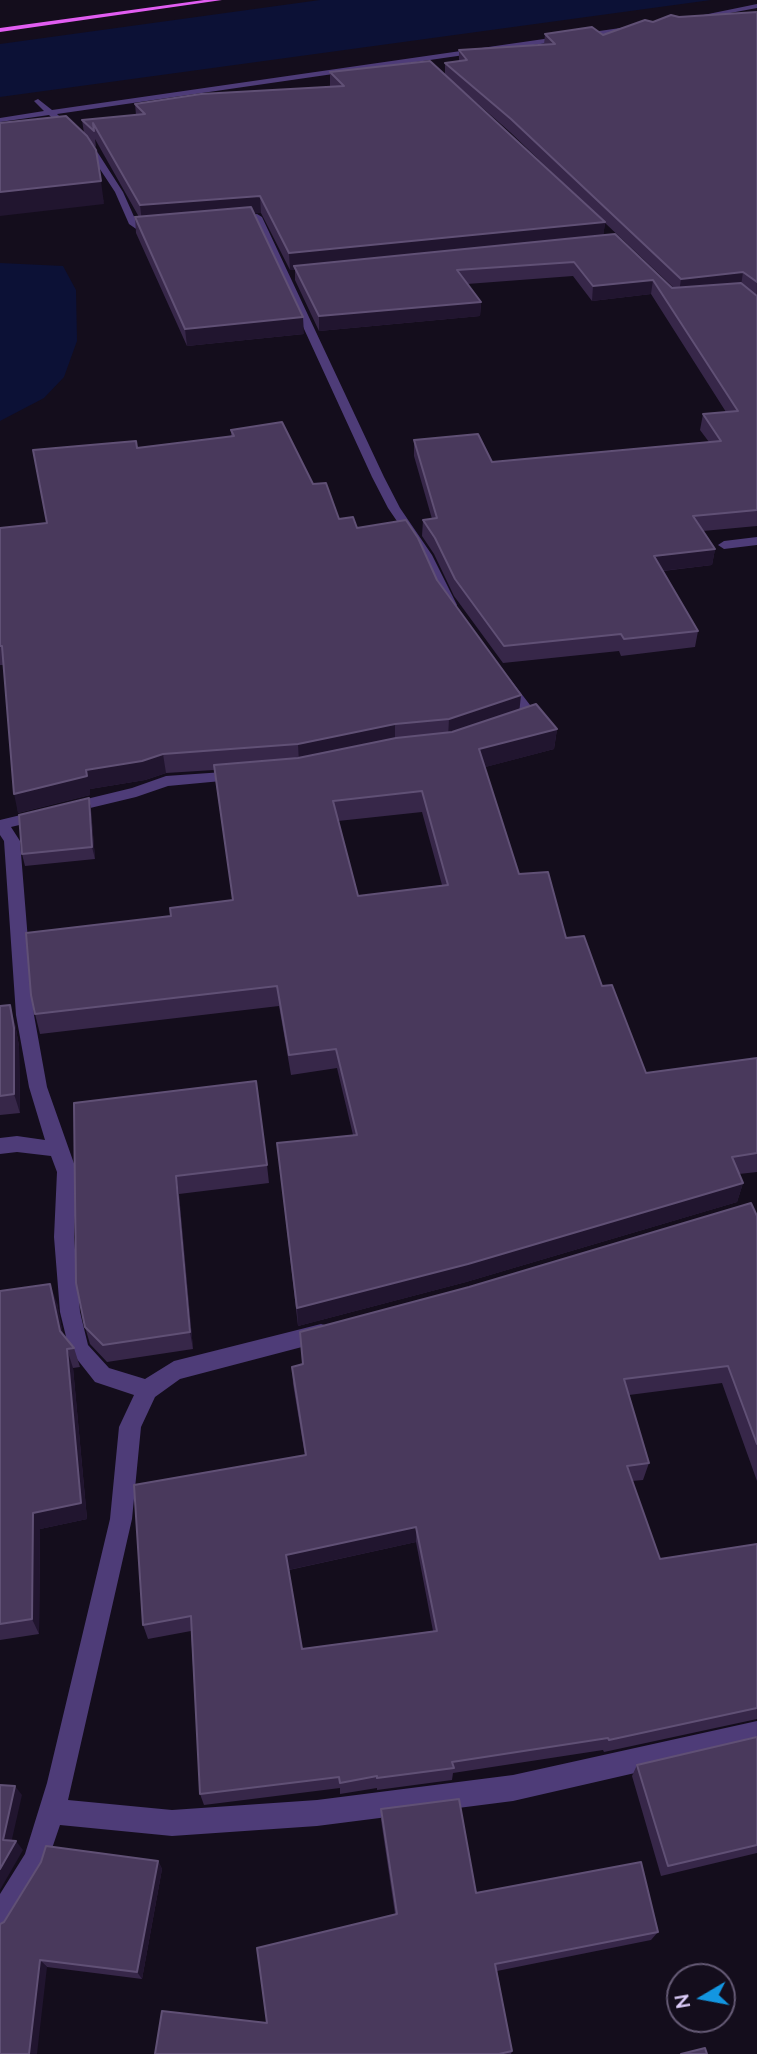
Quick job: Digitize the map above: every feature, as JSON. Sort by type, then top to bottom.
[{"type":"main road","points":[[0,30],[219,0]]},
{"type":"street","points":[[671,22],[757,6]]},
{"type":"street","points":[[0,120],[644,26]]},
{"type":"street","points":[[420,60],[430,68]]},
{"type":"street","points":[[38,101],[95,155],[139,228],[174,225]]},
{"type":"street","points":[[224,221],[257,218],[290,276],[378,477],[394,508],[426,555],[445,597],[458,617]]},
{"type":"street","points":[[724,545],[757,541]]},
{"type":"street","points":[[500,675],[533,718],[509,725]]},
{"type":"street","points":[[147,1390],[102,1375],[79,1349],[70,1312],[64,1237],[67,1172],[38,1087],[25,1015],[12,841],[1,825],[135,792],[166,781],[246,775]]},
{"type":"street","points":[[0,1146],[17,1144],[57,1149]]},
{"type":"street","points":[[0,1919],[36,1860],[52,1811],[121,1519],[130,1427],[147,1390],[174,1371],[346,1326]]},
{"type":"street","points":[[52,1811],[172,1824],[317,1813],[513,1787],[757,1733]]},
{"type":"shaded area","points":[[320,0],[711,0],[0,97],[0,44]]},
{"type":"shaded area","points":[[0,263],[63,266],[76,290],[77,341],[64,377],[44,398],[0,421]]},
{"type":"building","points":[[757,12],[757,282],[743,272],[681,279],[511,119],[445,63],[467,60],[459,50],[555,44],[545,34],[592,27],[603,35],[645,20],[653,22],[671,15],[679,17]]},
{"type":"building","points":[[430,61],[605,222],[289,253],[260,196],[140,205],[93,123],[94,131],[82,120],[145,114],[135,104],[201,94],[344,86],[330,72]]},
{"type":"building","points":[[66,116],[87,136],[96,150],[101,181],[0,192],[0,123]]},
{"type":"building","points":[[251,207],[303,317],[185,329],[135,217]]},
{"type":"building","points":[[615,234],[672,288],[741,283],[757,296],[757,510],[693,516],[715,549],[654,556],[698,631],[624,639],[621,634],[504,646],[455,579],[423,520],[437,518],[414,440],[478,434],[492,462],[721,441],[703,414],[738,411],[653,280],[593,286],[574,262],[457,270],[481,302],[319,316],[294,266]]},
{"type":"building","points":[[282,422],[313,484],[326,483],[339,519],[353,517],[357,528],[406,520],[418,538],[437,580],[521,695],[449,719],[395,724],[298,744],[163,754],[142,761],[86,770],[87,776],[14,794],[0,646],[0,528],[47,523],[33,450],[136,441],[137,448],[234,436],[231,430]]},
{"type":"building","points":[[536,704],[557,729],[479,749],[519,874],[548,872],[566,938],[584,936],[602,986],[612,985],[646,1073],[757,1058],[757,1153],[732,1157],[743,1183],[468,1264],[297,1308],[277,1143],[357,1135],[336,1049],[289,1055],[277,986],[35,1014],[26,933],[171,916],[170,908],[233,900],[214,765],[298,758],[396,738],[452,732]],"holes":[[[422,791],[448,885],[358,896],[333,801]]]},
{"type":"building","points":[[89,798],[92,847],[22,854],[19,815]]},
{"type":"building","points":[[10,1005],[14,1028],[14,1094],[0,1096],[0,1006]]},
{"type":"building","points":[[256,1081],[267,1165],[176,1176],[190,1332],[103,1345],[85,1327],[76,1283],[74,1103]]},
{"type":"building","points":[[751,1203],[757,1216],[757,1444],[728,1366],[624,1379],[649,1463],[627,1466],[660,1559],[757,1544],[757,1708],[609,1740],[608,1738],[452,1762],[454,1768],[377,1776],[340,1783],[339,1777],[200,1794],[191,1616],[143,1625],[134,1485],[306,1455],[292,1367],[303,1364],[300,1332],[469,1287]],"holes":[[[416,1527],[437,1631],[302,1649],[286,1555]]]},
{"type":"building","points":[[50,1284],[60,1331],[74,1348],[67,1349],[81,1503],[33,1513],[32,1619],[0,1624],[0,1291]]},
{"type":"building","points":[[757,1737],[757,1845],[668,1866],[637,1765]]},
{"type":"building","points":[[0,1785],[15,1786],[3,1840],[16,1841],[0,1869]]},
{"type":"building","points":[[459,1799],[476,1893],[641,1862],[658,1932],[495,1964],[512,2051],[499,2054],[155,2054],[162,2011],[267,2023],[257,1948],[397,1914],[381,1809]]},
{"type":"building","points":[[46,1846],[158,1861],[137,1972],[40,1960],[29,2054],[0,2054],[0,1924],[4,1922],[41,1862]]},
{"type":"building","points":[[705,2048],[707,2054],[681,2054]]}]
